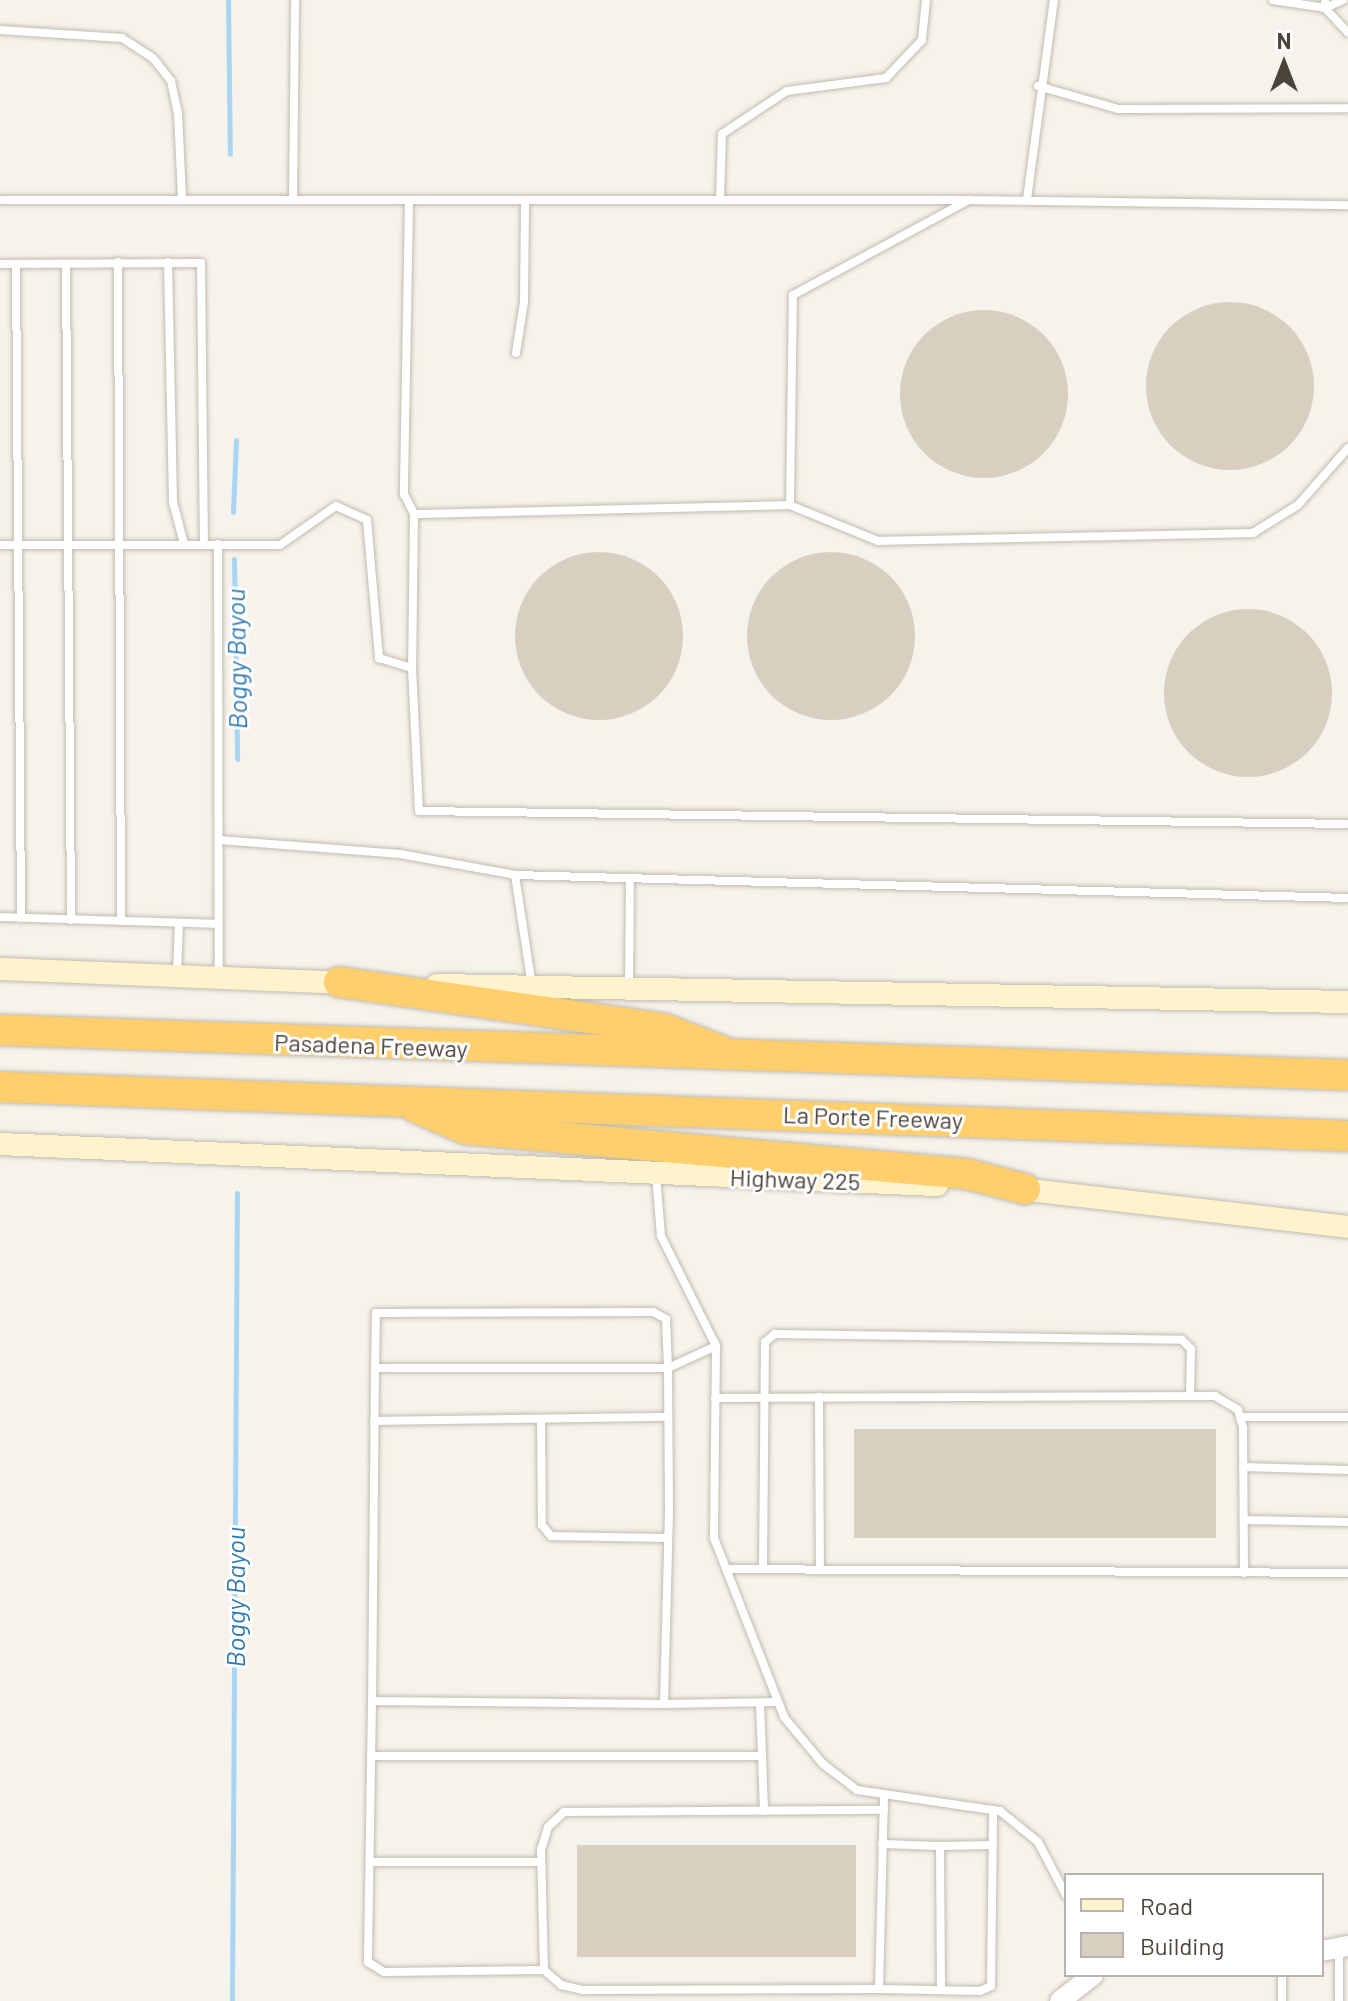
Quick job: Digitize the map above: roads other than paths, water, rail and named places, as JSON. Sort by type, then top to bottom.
[{"type":"highway","points":[[339,982],[665,1029],[742,1058],[1348,1075]]},
{"type":"highway","name":"Pasadena Freeway","points":[[0,1030],[742,1058]]},
{"type":"highway","points":[[0,1087],[398,1100],[465,1129],[967,1174],[1025,1189]]},
{"type":"highway","name":"La Porte Freeway","points":[[398,1100],[1348,1136]]},
{"type":"main road","points":[[0,969],[219,980],[1348,1002]]},
{"type":"main road","name":"Highway 225","points":[[0,1144],[241,1152],[656,1174],[1025,1189],[1348,1227]]},
{"type":"street","points":[[1060,2001],[1090,1977]]},
{"type":"lane","points":[[293,199],[295,0]]},
{"type":"lane","points":[[720,200],[722,134],[787,91],[886,78],[922,40],[926,0]]},
{"type":"lane","points":[[1027,199],[1038,86],[1054,0]]},
{"type":"lane","points":[[1273,0],[1325,4],[1343,0]]},
{"type":"lane","points":[[1325,4],[1348,33]]},
{"type":"lane","points":[[0,30],[122,38],[153,58],[171,81],[178,113],[182,199]]},
{"type":"lane","points":[[1038,86],[1118,109],[1348,108]]},
{"type":"lane","points":[[0,200],[293,199],[525,203],[1027,199],[1111,206],[1348,205]]},
{"type":"lane","points":[[790,505],[793,295],[969,200]]},
{"type":"lane","points":[[409,201],[404,494],[414,514],[412,668],[419,811],[1348,824]]},
{"type":"lane","points":[[516,353],[524,302],[525,203]]},
{"type":"lane","points":[[118,262],[121,921]]},
{"type":"lane","points":[[168,262],[173,502],[184,544]]},
{"type":"lane","points":[[0,264],[201,263],[204,544]]},
{"type":"lane","points":[[16,264],[21,918]]},
{"type":"lane","points":[[66,264],[71,920]]},
{"type":"lane","points":[[414,514],[790,505],[878,541],[1253,533],[1298,505],[1348,448]]},
{"type":"lane","points":[[0,545],[280,545],[336,506],[367,520],[379,658],[412,668]]},
{"type":"lane","points":[[218,544],[219,980]]},
{"type":"lane","points":[[219,840],[400,854],[515,875],[1348,898]]},
{"type":"lane","points":[[515,875],[532,987]]},
{"type":"lane","points":[[629,988],[630,878]]},
{"type":"lane","points":[[0,917],[218,924]]},
{"type":"lane","points":[[176,978],[179,923]]},
{"type":"lane","points":[[656,1174],[661,1236],[716,1346],[714,1538],[778,1702],[823,1764],[857,1790],[884,1798],[993,1810],[1038,1842],[1064,1891]]},
{"type":"lane","points":[[664,1704],[668,1417],[666,1319],[637,1312],[376,1313],[368,1962],[384,1972],[544,1970],[561,1985],[583,1990],[980,1991],[995,1976],[993,1810]]},
{"type":"lane","points":[[763,1568],[765,1342],[775,1334],[1182,1340],[1191,1349],[1190,1396]]},
{"type":"lane","points":[[375,1368],[668,1368],[716,1346]]},
{"type":"lane","points":[[715,1398],[1215,1396],[1240,1417],[1348,1417]]},
{"type":"lane","points":[[819,1397],[820,1566]]},
{"type":"lane","points":[[374,1421],[668,1417]]},
{"type":"lane","points":[[1240,1417],[1244,1573]]},
{"type":"lane","points":[[541,1419],[542,1525],[551,1536],[664,1538]]},
{"type":"lane","points":[[1243,1467],[1348,1470]]},
{"type":"lane","points":[[1244,1520],[1348,1522]]},
{"type":"lane","points":[[727,1569],[820,1566],[1348,1573]]},
{"type":"lane","points":[[372,1701],[778,1702]]},
{"type":"lane","points":[[760,1703],[764,1811]]},
{"type":"lane","points":[[371,1756],[762,1756]]},
{"type":"lane","points":[[879,1989],[884,1798]]},
{"type":"lane","points":[[544,1970],[541,1862],[548,1827],[564,1812],[884,1810]]},
{"type":"lane","points":[[882,1844],[993,1845]]},
{"type":"lane","points":[[940,1846],[941,1990]]},
{"type":"lane","points":[[370,1862],[541,1862]]},
{"type":"lane","points":[[1336,1949],[1342,1998]]},
{"type":"lane","points":[[1282,1977],[1282,2001]]},
{"type":"waterway","name":"Boggy Bayou","points":[[228,0],[230,154]]},
{"type":"waterway","name":"Boggy Bayou","points":[[233,512],[236,440]]},
{"type":"waterway","name":"Boggy Bayou","points":[[234,559],[237,759]]},
{"type":"waterway","name":"Boggy Bayou","points":[[232,2001],[237,1193]]}]
